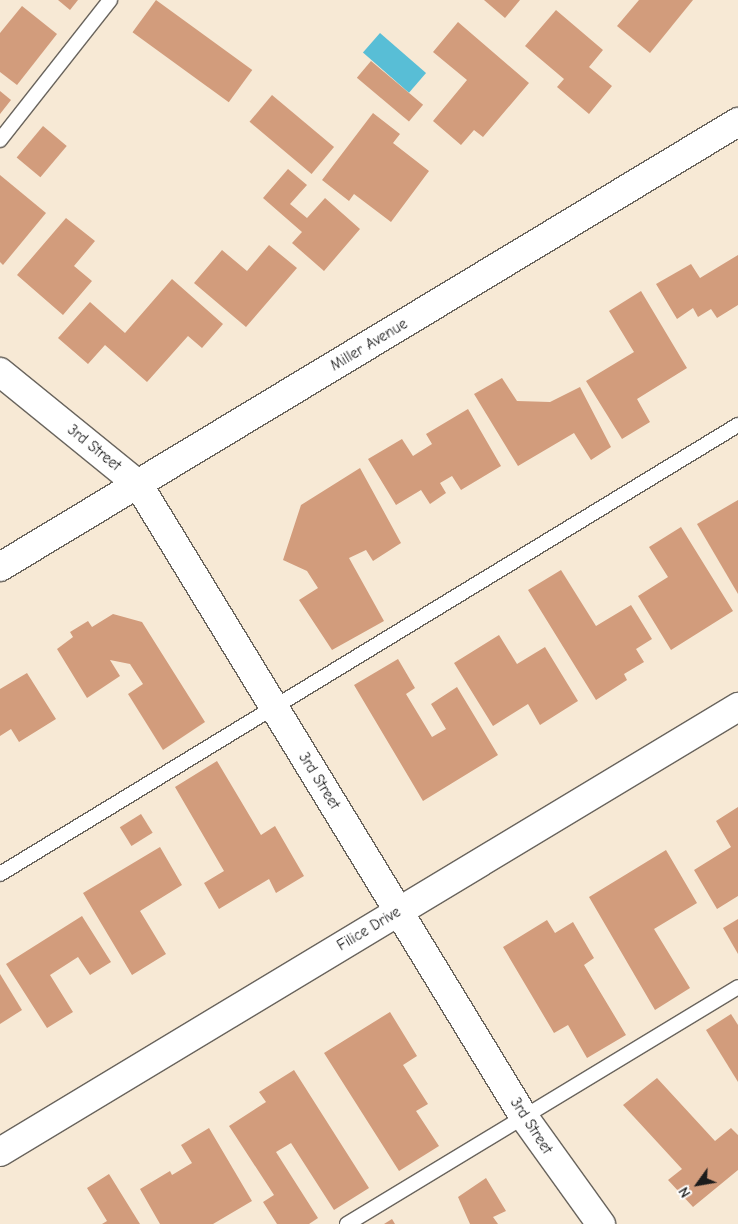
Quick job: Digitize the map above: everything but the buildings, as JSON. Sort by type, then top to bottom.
[{"type":"street","name":"Miller Avenue","points":[[0,567],[738,122]]},
{"type":"street","name":"3rd Street","points":[[0,372],[138,484],[524,1117],[602,1224]]},
{"type":"street","name":"Filice Drive","points":[[0,1152],[738,707]]},
{"type":"lane","points":[[0,140],[110,0]]},
{"type":"lane","points":[[0,874],[738,425]]},
{"type":"lane","points":[[347,1224],[738,987]]},
{"type":"water","points":[[380,33],[426,73],[409,93],[363,53]]}]
